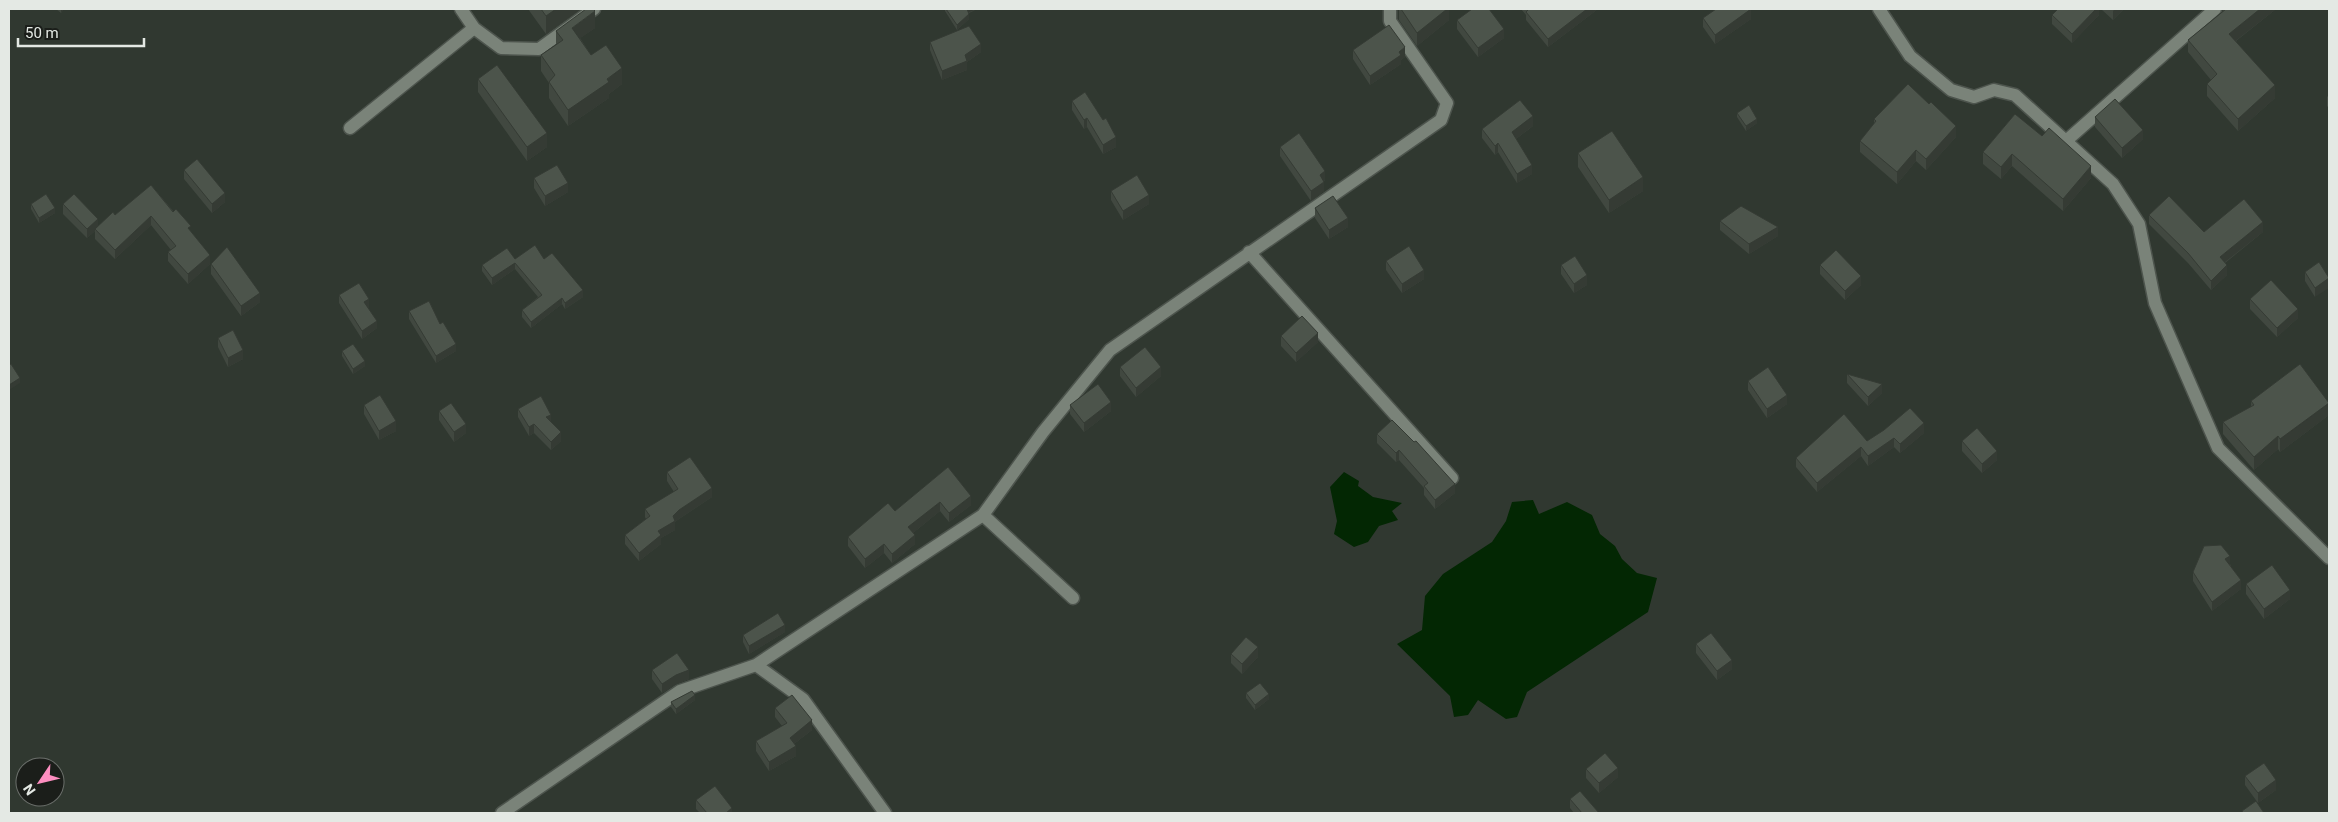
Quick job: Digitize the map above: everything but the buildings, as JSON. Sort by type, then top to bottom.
[{"type":"street","points":[[461,9],[474,28],[501,48],[539,48],[594,9]]},
{"type":"street","points":[[502,813],[680,691],[756,665],[983,515],[1043,432],[1110,350],[1441,120],[1447,103],[1390,21],[1390,9]]},
{"type":"street","points":[[1879,9],[1910,56],[1950,90],[1974,97],[1994,90],[2015,95],[2113,184],[2139,224],[2155,303],[2218,448],[2329,558]]},
{"type":"street","points":[[2066,141],[2215,9]]},
{"type":"street","points":[[350,128],[474,28]]},
{"type":"street","points":[[1249,252],[1452,478]]},
{"type":"street","points":[[983,515],[1073,598]]},
{"type":"street","points":[[756,665],[803,699],[885,813]]},
{"type":"shaded area","points":[[1344,472],[1359,481],[1358,486],[1373,497],[1402,503],[1392,511],[1398,520],[1379,526],[1368,542],[1354,547],[1334,534],[1337,521],[1330,487]]},
{"type":"shaded area","points":[[1533,500],[1539,514],[1567,502],[1592,515],[1600,534],[1615,546],[1622,559],[1637,573],[1657,578],[1648,612],[1527,692],[1517,717],[1506,719],[1478,700],[1468,715],[1454,717],[1450,696],[1397,644],[1422,630],[1425,596],[1443,574],[1492,542],[1506,521],[1512,502]]}]
